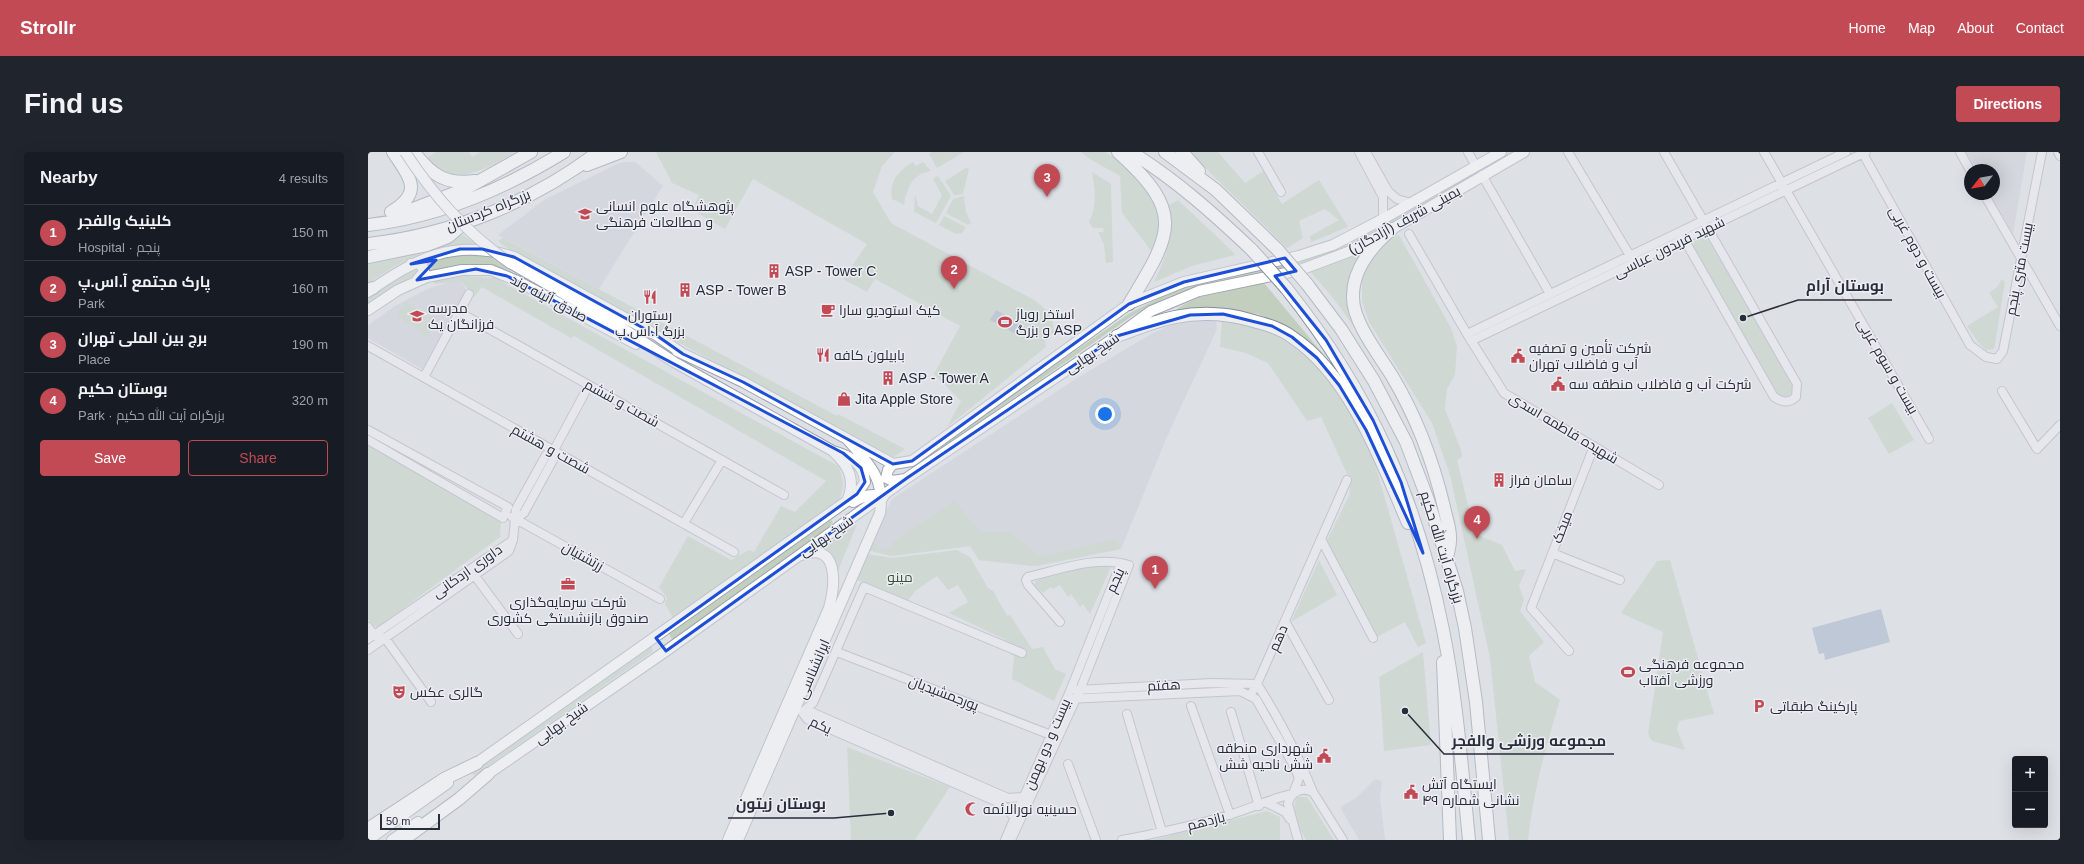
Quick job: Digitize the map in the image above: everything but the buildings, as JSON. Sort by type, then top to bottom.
[{"type":"highway","points":[[369,225],[408,199],[412,186],[409,176],[393,152]]},
{"type":"highway","points":[[414,152],[426,167],[449,181],[460,182],[484,180]]},
{"type":"highway","points":[[369,225],[465,189],[484,180],[531,152]]},
{"type":"highway","name":"بزرگراه کردستان","points":[[369,225],[409,219],[498,189],[564,152]]},
{"type":"highway","name":"بزرگراه کردستان","points":[[368,244],[421,236],[467,221],[523,198],[577,168],[598,152]]},
{"type":"highway","points":[[577,168],[621,152]]},
{"type":"highway","points":[[1118,152],[1155,192],[1162,204],[1166,225],[1162,244],[1153,264],[1129,304]]},
{"type":"highway","name":"بزرگراه آیت الله حکیم","points":[[1131,152],[1159,170],[1194,196],[1252,250],[1286,288],[1326,340],[1373,420],[1401,482],[1423,553],[1443,631],[1454,701],[1469,840]]},
{"type":"highway","points":[[1165,152],[1216,190]]},
{"type":"highway","points":[[1182,152],[1216,190]]},
{"type":"highway","points":[[409,176],[421,178],[426,171],[426,167]]},
{"type":"highway","name":"بزرگراه آیت الله حکیم","points":[[1216,190],[1277,249],[1307,284],[1341,329],[1374,381],[1398,425],[1418,472],[1457,591],[1476,702],[1489,840]]},
{"type":"highway","points":[[368,257],[427,245],[448,237],[467,221]]},
{"type":"highway","points":[[1392,229],[1371,251],[1359,270],[1353,290],[1354,307],[1366,334],[1397,385],[1427,447],[1438,484],[1450,537],[1446,559]]},
{"type":"highway","points":[[1117,336],[1174,317],[1208,313],[1223,314],[1253,320],[1272,326],[1292,337],[1317,358],[1349,400],[1380,456],[1412,532],[1423,553]]},
{"type":"highway","points":[[1443,631],[1442,681],[1450,840]]},
{"type":"highway","points":[[368,831],[444,779],[477,763]]},
{"type":"highway","points":[[396,840],[459,799],[488,774]]},
{"type":"main road","points":[[404,152],[438,197],[462,225],[490,249],[512,260]]},
{"type":"main road","name":"یمینی شریف (آزادگان)","points":[[1271,261],[1299,256],[1333,245],[1383,219],[1501,152]]},
{"type":"main road","name":"یمینی شریف (آزادگان)","points":[[1279,275],[1328,260],[1392,229],[1482,175],[1524,152]]},
{"type":"main road","points":[[370,290],[411,264],[440,253],[460,249],[482,249],[512,260]]},
{"type":"main road","name":"صادق آئینه وند","points":[[512,260],[613,322],[674,362]]},
{"type":"main road","name":"صادق آئینه وند","points":[[512,260],[656,335],[683,354]]},
{"type":"main road","name":"شیخ بهایی","points":[[893,464],[912,461],[1129,304],[1184,282],[1271,261]]},
{"type":"main road","points":[[411,264],[419,263],[424,268],[424,272],[417,280]]},
{"type":"main road","name":"صادق آئینه وند","points":[[368,310],[398,290],[417,280],[437,274],[462,270],[491,270],[515,280],[674,362],[833,450],[850,472],[852,484],[843,504]]},
{"type":"main road","name":"شیخ بهایی","points":[[488,774],[666,651],[907,478],[1152,311],[1184,296],[1279,275]]},
{"type":"main road","name":"صادق آئینه وند","points":[[613,322],[743,382],[893,464]]},
{"type":"main road","points":[[735,396],[743,382]]},
{"type":"main road","points":[[847,439],[874,472],[883,496]]},
{"type":"main road","points":[[893,464],[886,474],[886,478],[894,481],[907,478]]},
{"type":"main road","points":[[819,521],[826,519],[849,504],[868,495],[876,494],[883,496]]},
{"type":"main road","name":"ایرانشناسی","points":[[738,840],[880,513],[883,496]]},
{"type":"main road","name":"شیخ بهایی","points":[[368,831],[386,827],[656,638],[843,504]]},
{"type":"main road","name":"ایرانشناسی","points":[[728,840],[795,709],[833,594],[834,573],[827,558],[819,553],[810,552],[796,557]]},
{"type":"main road","points":[[656,638],[666,651]]},
{"type":"street","points":[[1258,152],[1281,192]]},
{"type":"street","points":[[1359,152],[1385,192],[1397,199],[1411,203]]},
{"type":"street","points":[[1366,152],[1385,192],[1383,219]]},
{"type":"street","points":[[1468,152],[1476,166]]},
{"type":"street","points":[[1568,152],[1632,259]]},
{"type":"street","points":[[1664,152],[1797,384],[1796,397],[1791,401],[1785,402],[1774,397],[1682,235]]},
{"type":"street","name":"بیست و سوم غربی","points":[[1764,152],[1929,439]]},
{"type":"street","name":"شهید فریدون عباسی","points":[[1469,338],[1784,186],[1846,152]]},
{"type":"street","points":[[1960,152],[1967,164]]},
{"type":"street","name":"بیست متری پنجم","points":[[1974,350],[1990,358],[1997,358],[2001,355],[2042,152]]},
{"type":"street","points":[[2058,152],[2060,156]]},
{"type":"street","name":"شهید فریدون عباسی","points":[[1784,186],[1864,153]]},
{"type":"street","name":"بیست و دوم غربی","points":[[1864,153],[1974,350]]},
{"type":"street","points":[[1482,175],[1550,294]]},
{"type":"street","points":[[1987,200],[2060,326]]},
{"type":"street","name":"شهیده فاطمه اسدی","points":[[1409,234],[1469,338],[1504,393],[1659,485]]},
{"type":"street","name":"شهید فریدون عباسی","points":[[1469,338],[1550,294],[1572,288]]},
{"type":"street","points":[[424,377],[469,294]]},
{"type":"street","name":"شصت و ششم","points":[[460,312],[784,495]]},
{"type":"street","name":"شصت و هشتم","points":[[368,346],[734,552]]},
{"type":"street","points":[[516,519],[524,513],[553,460],[554,450],[589,385]]},
{"type":"street","points":[[2002,391],[2037,449],[2060,425]]},
{"type":"street","name":"زرتشتیان","points":[[368,430],[508,507],[506,513],[503,518],[368,440]]},
{"type":"street","name":"میخک","points":[[1570,651],[1531,608],[1594,446]]},
{"type":"street","points":[[684,523],[722,460]]},
{"type":"street","name":"دهم","points":[[1251,694],[1257,684],[1347,480]]},
{"type":"street","name":"زرتشتیان","points":[[506,513],[660,599]]},
{"type":"street","name":"داوری اردکانی","points":[[371,637],[472,572],[509,551],[513,540],[516,519]]},
{"type":"street","points":[[1320,539],[1373,638]]},
{"type":"street","points":[[1552,553],[1620,580]]},
{"type":"street","points":[[1060,622],[1028,585],[1026,580],[1028,577],[1098,562],[1121,563]]},
{"type":"street","name":"پنجم","points":[[1070,691],[1121,563],[1129,565],[1076,698]]},
{"type":"street","points":[[472,572],[518,634]]},
{"type":"street","name":"داوری اردکانی","points":[[368,650],[472,572]]},
{"type":"street","points":[[795,709],[813,703],[864,588],[1022,653]]},
{"type":"street","points":[[1285,621],[1329,700]]},
{"type":"street","points":[[368,627],[371,637],[385,638],[431,702]]},
{"type":"street","name":"پورجمشیدیان","points":[[836,652],[1051,735]]},
{"type":"street","name":"هفتم","points":[[1070,691],[1212,682],[1257,684]]},
{"type":"street","points":[[1257,684],[1270,704],[1297,755],[1313,792],[1343,840]]},
{"type":"street","name":"بیست و دو بهمن","points":[[1005,840],[1070,691]]},
{"type":"street","name":"هفتم","points":[[1067,699],[1240,691],[1251,694]]},
{"type":"street","points":[[1251,694],[1256,699],[1294,766],[1298,778],[1288,804],[1291,820],[1298,840]]},
{"type":"street","name":"بیست و دو بهمن","points":[[1011,840],[1076,698]]},
{"type":"street","points":[[1191,706],[1230,815]]},
{"type":"street","name":"یکم","points":[[795,709],[809,711],[1008,798],[1024,797]]},
{"type":"street","name":"یکم","points":[[795,709],[807,719],[1002,804],[1015,818]]},
{"type":"street","points":[[1231,712],[1263,805],[1285,812],[1291,820]]},
{"type":"street","points":[[1126,714],[1162,832]]},
{"type":"street","points":[[1068,764],[1096,840]]},
{"type":"street","name":"یازدهم","points":[[1122,840],[1162,832],[1230,815],[1263,805],[1283,796],[1303,790],[1313,792]]},
{"type":"highlighted area","points":[[460,249],[482,249],[514,257],[656,335],[683,354],[743,382],[893,464],[912,461],[1129,304],[1184,282],[1285,258],[1296,271],[1275,276],[1326,340],[1373,420],[1401,482],[1423,553],[1366,430],[1339,385],[1317,358],[1292,337],[1272,326],[1223,314],[1190,315],[1117,336],[907,478],[666,651],[656,638],[857,494],[865,482],[861,468],[843,453],[507,276],[476,269],[417,280],[436,260],[411,264]]},
{"type":"shaded area","points":[[1966,152],[2027,152],[2013,234],[1993,200],[2000,200],[2000,164],[1973,164]]},
{"type":"shaded area","name":"پژوهشگاه علوم انسانی و مطالعات فرهنگی","points":[[635,162],[663,186],[599,289],[498,235],[544,200],[617,164]]},
{"type":"shaded area","name":"مدرسه فرزانگان یک","points":[[453,281],[461,281],[467,291],[422,369],[368,338],[368,325],[395,306],[427,289]]},
{"type":"shaded area","points":[[1216,320],[1217,329],[1166,439],[1121,549],[1032,566],[979,560],[970,546],[892,556],[867,550],[892,499],[1074,380],[1151,334],[1173,324]]},
{"type":"shaded area","points":[[1375,779],[1382,781],[1380,798],[1385,840],[1359,840],[1340,807],[1356,798]]},
{"type":"green space","points":[[436,152],[469,152],[472,157],[480,152],[515,152],[499,162],[480,170],[461,175],[451,175],[442,172],[424,160]]},
{"type":"green space","points":[[656,152],[895,152],[882,166],[873,192],[891,223],[1034,300],[1043,307],[1051,317],[1054,332],[1045,341],[1046,347],[947,427],[961,401],[934,374],[960,326],[875,279],[867,292],[843,279],[867,244],[753,179],[725,229],[692,210],[699,195],[672,183]]},
{"type":"green space","points":[[932,152],[964,152],[937,168],[929,154]]},
{"type":"green space","points":[[1081,152],[1105,152],[1119,160],[1157,203],[1159,236],[1153,253],[1122,213],[1120,176],[1088,158]]},
{"type":"green space","points":[[1189,152],[1218,152],[1245,183],[1263,171],[1282,204],[1319,180],[1348,227],[1311,242],[1310,236],[1339,220],[1325,209],[1299,221],[1303,238],[1287,248]]},
{"type":"green space","points":[[1509,152],[1519,152],[1348,247],[1308,262],[1196,287],[1166,298],[1132,316],[936,452],[954,435],[1130,313],[1177,289],[1327,252],[1346,244]]},
{"type":"green space","points":[[913,162],[916,166],[923,162],[931,171],[919,175],[915,179],[909,188],[904,205],[892,199],[891,193],[893,182],[903,169]]},
{"type":"green space","points":[[966,168],[969,169],[963,194],[954,195],[945,181]]},
{"type":"green space","points":[[1092,172],[1111,184],[1113,262],[1106,263],[1104,244],[1098,232],[1104,232],[1103,228],[1093,228],[1089,222],[1092,216],[1094,204]]},
{"type":"green space","points":[[938,176],[951,196],[936,223],[914,212],[915,194],[918,206],[932,214],[942,195],[933,179]]},
{"type":"green space","points":[[964,196],[966,212],[971,223],[968,225],[946,213],[953,199]]},
{"type":"green space","points":[[1178,200],[1235,255],[1192,266],[1154,282],[1166,254],[1168,245],[1170,226],[1169,205]]},
{"type":"green space","points":[[944,216],[966,227],[962,233],[956,234],[939,225]]},
{"type":"green space","points":[[463,235],[477,244],[446,247],[419,255],[393,267],[368,284],[368,263],[418,251]]},
{"type":"green space","points":[[1399,235],[1451,328],[1457,347],[1455,375],[1447,389],[1445,409],[1461,450],[1462,457],[1457,460],[1475,534],[1502,545],[1515,571],[1526,569],[1519,586],[1524,600],[1520,611],[1544,642],[1529,656],[1535,682],[1560,700],[1533,804],[1528,840],[1509,840],[1490,658],[1450,475],[1432,423],[1369,322],[1362,301],[1362,275],[1366,266],[1384,241]]},
{"type":"green space","points":[[1701,237],[1708,240],[1711,244],[1794,384],[1794,389],[1789,396],[1781,397],[1775,395],[1693,247],[1694,242]]},
{"type":"green space","points":[[503,238],[837,416],[838,414],[905,449],[894,457],[873,447],[516,255],[498,241]]},
{"type":"green space","points":[[1365,247],[1350,273],[1349,293],[1423,443],[1418,445],[1375,360],[1355,328],[1336,302],[1309,270]]},
{"type":"green space","points":[[482,251],[516,275],[457,266],[429,272],[427,263],[432,257]]},
{"type":"green space","points":[[419,266],[421,267],[418,273],[368,306],[368,298]]},
{"type":"green space","points":[[465,276],[495,278],[838,466],[842,475],[843,483],[839,500],[673,618],[665,604],[667,598],[659,587],[688,536],[731,560],[749,550],[754,552],[781,506],[795,512],[826,481],[574,336],[571,338],[482,287],[474,297],[461,281],[434,284],[434,280]]},
{"type":"green space","points":[[2002,279],[2005,282],[1994,349],[1986,350],[1978,342],[1967,326],[1998,307],[1989,293],[1997,287]]},
{"type":"green space","points":[[1264,283],[1323,354],[1319,354],[1274,321],[1258,314],[1209,307],[1173,312],[1194,300],[1217,292]]},
{"type":"green space","points":[[405,301],[428,315],[419,330],[396,316]]},
{"type":"green space","points":[[430,315],[439,321],[428,337],[419,332]]},
{"type":"green space","points":[[1222,319],[1261,327],[1282,338],[1301,351],[1318,367],[1345,404],[1376,467],[1426,643],[1418,647],[1405,622],[1375,638],[1326,542],[1350,494],[1348,476],[1321,417],[1307,421],[1268,363],[1246,353],[1220,347]]},
{"type":"green space","points":[[1892,403],[1914,440],[1889,454],[1868,418]]},
{"type":"green space","points":[[368,445],[501,519],[500,537],[378,627],[373,626],[368,619]]},
{"type":"green space","points":[[955,500],[981,532],[1011,532],[1039,556],[1115,539],[1121,549],[1036,566],[979,560],[970,546],[892,556],[867,550],[870,542],[877,543],[877,548],[893,547],[893,541]]},
{"type":"green space","points":[[831,520],[833,522],[821,535],[673,639],[671,638],[669,633]]},
{"type":"green space","points":[[857,524],[838,571],[833,558],[818,550]]},
{"type":"green space","name":"مینو","points":[[957,550],[970,557],[988,588],[993,591],[1007,616],[1010,615],[1032,649],[1043,647],[1055,669],[1066,674],[1054,701],[1012,679],[1014,656],[1003,648],[1004,639],[949,613],[968,602],[958,585],[948,590],[937,576],[915,591],[907,602],[855,579],[867,554],[892,558]]},
{"type":"green space","points":[[1319,560],[1337,595],[1291,622]]},
{"type":"green space","points":[[1670,560],[1714,714],[1679,721],[1677,729],[1685,750],[1652,741],[1648,734],[1663,632],[1621,613],[1657,561]]},
{"type":"green space","points":[[1094,565],[1111,567],[1090,614],[1083,604],[1080,607],[1071,594],[1068,597],[1060,585],[1053,589],[1051,587],[1043,593],[1034,585],[1037,580]]},
{"type":"green space","points":[[649,646],[652,647],[652,652],[474,776],[472,772],[480,766]]},
{"type":"green space","points":[[1423,652],[1431,745],[1384,751],[1379,677]]},
{"type":"green space","points":[[847,747],[950,787],[915,840],[851,840]]},
{"type":"green space","points":[[1297,797],[1307,797],[1334,840],[1306,840],[1296,820],[1294,809]]},
{"type":"green space","points":[[1267,811],[1280,817],[1280,840],[1152,840]]},
{"type":"water","name":"استخر روباز و بزرگ ASP","points":[[996,310],[1020,323],[1014,333],[990,320]]},
{"type":"water","points":[[1881,609],[1890,642],[1825,660],[1824,653],[1819,654],[1812,628]]},
{"type":"place","name":"برج بین الملی تهران","points":[[1047,197]]},
{"type":"place","name":"پژوهشگاه علوم انسانی و مطالعات فرهنگی","points":[[585,214]]},
{"type":"place","name":"ASP - Tower C","points":[[774,271]]},
{"type":"place","name":"پارک مجتمع آ.اس.پ","points":[[954,289]]},
{"type":"place","name":"ASP - Tower B","points":[[685,290]]},
{"type":"place","name":"رستوران بزرگ آ.اس.پ","points":[[650,297]]},
{"type":"place","name":"کیک استودیو سارا","points":[[828,310]]},
{"type":"place","name":"مدرسه فرزانگان یک","points":[[417,316]]},
{"type":"place","name":"بوستان آرام","points":[[1743,318]]},
{"type":"place","name":"استخر روباز و بزرگ ASP","points":[[1005,322]]},
{"type":"place","name":"بابیلون کافه","points":[[823,355]]},
{"type":"place","name":"شركت تأمين و تصفيه آب و فاضلاب تهران","points":[[1518,356]]},
{"type":"place","name":"ASP - Tower A","points":[[888,378]]},
{"type":"place","name":"شرکت آب و فاضلاب منطقه سه","points":[[1558,384]]},
{"type":"place","name":"Jita Apple Store","points":[[844,399]]},
{"type":"place","name":"سامان فراز","points":[[1499,480]]},
{"type":"place","name":"بوستان حکیم","points":[[1477,539]]},
{"type":"place","name":"شرکت سرمایه‌گذاری صندوق بازنشستگی کشوری","points":[[568,584]]},
{"type":"place","name":"کلینیک والفجر","points":[[1155,589]]},
{"type":"place","name":"مجموعه فرهنگی ورزشی آفتاب","points":[[1628,672]]},
{"type":"place","name":"گالری عکس","points":[[399,692]]},
{"type":"place","name":"پارکینگ طبقاتی","points":[[1759,706]]},
{"type":"place","name":"مجموعه ورزشی والفجر","points":[[1405,711]]},
{"type":"place","name":"شهرداری منطقه شش ناحیه شش","points":[[1324,756]]},
{"type":"place","name":"ایستگاه آتش نشانی شماره ۴۹","points":[[1411,792]]},
{"type":"place","name":"حسینیه نورالائمه","points":[[972,809]]},
{"type":"place","name":"بوستان زیتون","points":[[891,813]]}]
